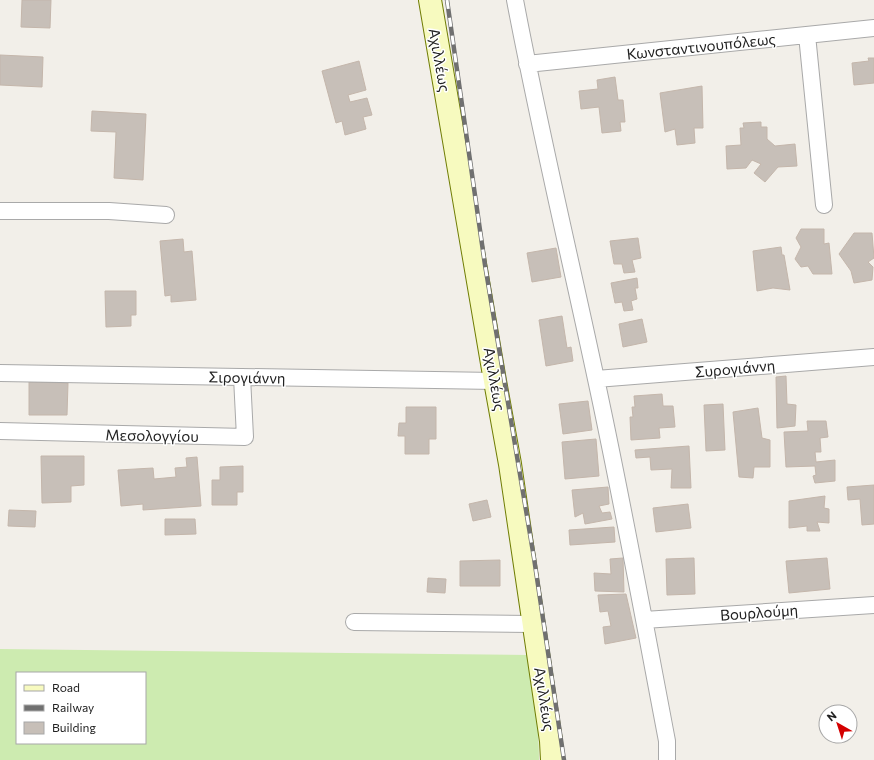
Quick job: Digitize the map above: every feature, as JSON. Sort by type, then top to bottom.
[{"type":"street","name":"Αχιλλέως","points":[[430,0],[510,464],[551,741],[552,760]]},
{"type":"street","points":[[515,0],[527,64],[596,379],[667,740],[667,760]]},
{"type":"street","name":"Κωνσταντινουπόλεως","points":[[527,64],[874,28]]},
{"type":"street","points":[[807,35],[824,205]]},
{"type":"street","points":[[0,211],[109,211],[166,215]]},
{"type":"street","name":"Συρογιάννη","points":[[596,379],[874,357]]},
{"type":"street","name":"Σιρογιάννη","points":[[0,373],[495,381]]},
{"type":"street","name":"Μεσολογγίου","points":[[0,431],[245,437],[242,377]]},
{"type":"street","name":"Βουρλούμη","points":[[644,620],[874,605]]},
{"type":"street","points":[[354,622],[533,624]]},
{"type":"green space","points":[[0,649],[529,655],[537,721],[539,760],[0,760]]},
{"type":"building","points":[[22,0],[51,0],[50,28],[21,27]]},
{"type":"building","points":[[0,55],[43,57],[42,87],[0,85]]},
{"type":"building","points":[[868,58],[874,58],[874,83],[854,85],[852,63],[869,61]]},
{"type":"building","points":[[359,61],[366,90],[348,95],[350,102],[367,98],[372,115],[363,117],[366,129],[345,135],[342,121],[336,123],[322,71]]},
{"type":"building","points":[[615,77],[618,100],[623,100],[625,122],[620,122],[621,131],[602,133],[599,107],[581,109],[579,91],[598,89],[597,80]]},
{"type":"building","points":[[702,86],[703,128],[694,128],[695,143],[677,145],[675,129],[665,132],[660,93]]},
{"type":"building","points":[[92,111],[146,114],[143,180],[114,178],[116,132],[91,131]]},
{"type":"building","points":[[761,122],[761,127],[767,127],[767,139],[775,146],[795,144],[797,166],[778,167],[765,182],[754,173],[761,164],[752,160],[746,168],[727,169],[726,146],[741,145],[740,128],[744,128],[743,123]]},
{"type":"building","points":[[801,229],[824,229],[824,244],[829,243],[832,274],[813,274],[808,266],[801,267],[795,259],[801,247],[796,238]]},
{"type":"building","points":[[854,233],[872,233],[874,258],[868,262],[873,267],[872,280],[854,283],[851,271],[839,254]]},
{"type":"building","points":[[638,238],[641,258],[632,260],[635,272],[624,273],[622,264],[614,264],[610,241]]},
{"type":"building","points":[[183,239],[184,252],[192,251],[196,300],[171,302],[171,295],[165,296],[160,241]]},
{"type":"building","points":[[781,247],[782,255],[784,255],[790,290],[773,288],[757,291],[753,251]]},
{"type":"building","points":[[556,248],[561,277],[532,282],[527,253]]},
{"type":"building","points":[[637,278],[638,288],[635,288],[637,299],[631,301],[633,310],[624,311],[622,302],[615,303],[611,283]]},
{"type":"building","points":[[105,291],[136,291],[136,315],[131,315],[131,326],[106,327]]},
{"type":"building","points":[[562,316],[567,348],[571,347],[573,361],[546,366],[539,320]]},
{"type":"building","points":[[642,319],[647,342],[623,347],[619,324]]},
{"type":"building","points":[[786,376],[787,404],[796,405],[795,426],[777,428],[776,377]]},
{"type":"building","points":[[29,382],[68,383],[67,415],[29,415]]},
{"type":"building","points":[[662,394],[663,406],[673,406],[675,427],[659,428],[660,438],[631,440],[630,417],[633,417],[632,407],[635,407],[634,396]]},
{"type":"building","points":[[588,401],[592,430],[563,434],[559,404]]},
{"type":"building","points":[[723,404],[725,450],[706,451],[704,405]]},
{"type":"building","points":[[406,407],[436,407],[436,439],[429,439],[429,454],[405,454],[405,436],[398,436],[399,423],[406,423]]},
{"type":"building","points":[[758,408],[762,438],[770,440],[770,467],[754,467],[753,478],[739,477],[733,412]]},
{"type":"building","points":[[807,421],[826,421],[828,437],[820,438],[821,452],[815,452],[816,462],[835,460],[835,481],[815,483],[813,476],[816,475],[815,466],[786,467],[784,432],[808,431]]},
{"type":"building","points":[[596,439],[599,476],[565,479],[562,442]]},
{"type":"building","points":[[689,446],[691,488],[671,488],[672,469],[651,470],[650,457],[636,458],[635,450]]},
{"type":"building","points":[[41,456],[84,456],[84,485],[71,486],[71,502],[42,503]]},
{"type":"building","points":[[197,457],[201,506],[143,510],[143,504],[121,506],[118,470],[153,468],[154,479],[176,477],[175,468],[187,467],[186,458]]},
{"type":"building","points":[[243,466],[243,492],[237,492],[237,505],[212,505],[212,480],[220,480],[220,467]]},
{"type":"building","points":[[874,485],[874,524],[862,525],[860,499],[848,500],[847,487]]},
{"type":"building","points":[[608,487],[609,504],[599,506],[602,513],[610,512],[612,519],[585,524],[583,513],[575,517],[572,490]]},
{"type":"building","points":[[825,496],[824,508],[829,509],[829,523],[817,522],[820,531],[807,531],[807,526],[789,528],[789,501]]},
{"type":"building","points":[[487,500],[491,517],[473,521],[469,504]]},
{"type":"building","points":[[688,504],[691,528],[656,532],[653,508]]},
{"type":"building","points":[[9,510],[36,511],[35,527],[8,526]]},
{"type":"building","points":[[165,519],[195,519],[196,534],[165,535]]},
{"type":"building","points":[[614,527],[615,542],[570,545],[569,530]]},
{"type":"building","points":[[623,558],[624,592],[595,591],[594,573],[611,574],[610,559]]},
{"type":"building","points":[[694,558],[695,594],[667,595],[666,559]]},
{"type":"building","points":[[827,558],[830,589],[789,593],[786,561]]},
{"type":"building","points":[[500,560],[500,586],[460,586],[460,561]]},
{"type":"building","points":[[428,578],[446,579],[445,593],[427,592]]},
{"type":"building","points":[[626,594],[636,638],[605,644],[603,627],[611,626],[608,611],[600,612],[598,595]]},
{"type":"railway","points":[[447,0],[485,265],[534,558],[564,760]]}]
